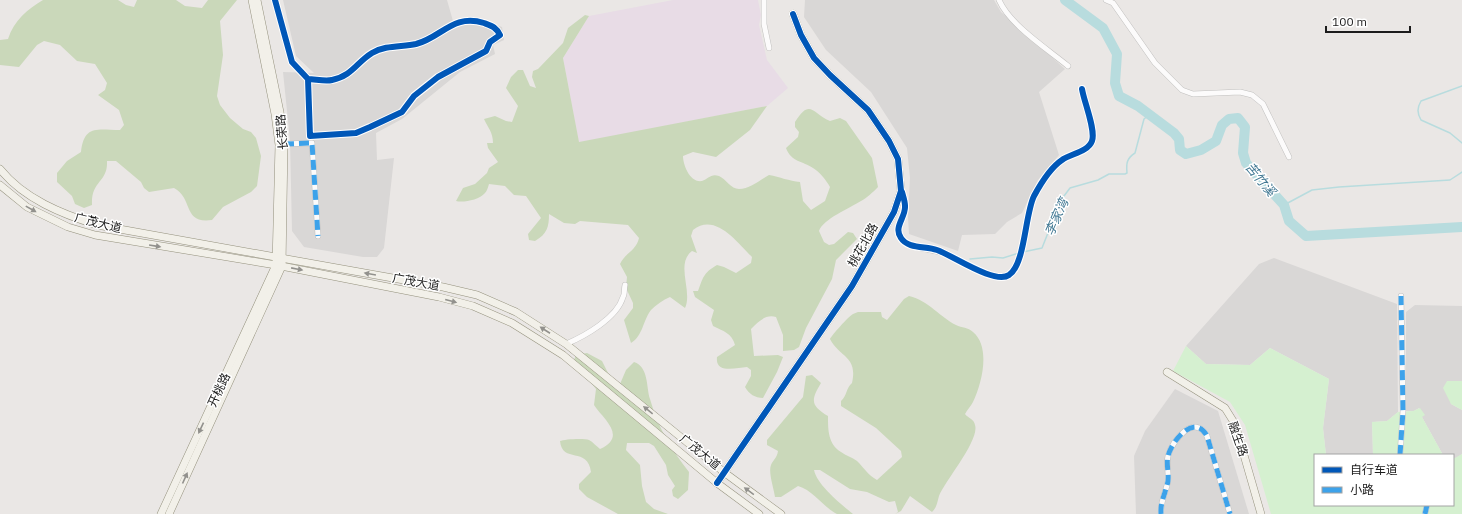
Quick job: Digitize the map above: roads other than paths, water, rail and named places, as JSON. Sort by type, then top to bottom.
[{"type":"main road","name":"长荣路","points":[[252,0],[275,114],[279,145],[280,257]]},
{"type":"main road","name":"长荣路","points":[[257,0],[280,112],[284,144],[279,266]]},
{"type":"main road","name":"桃花北路","points":[[717,483],[852,286],[894,212],[902,191],[898,159],[889,141],[868,110],[814,58],[801,36],[793,14]]},
{"type":"main road","name":"广茂大道","points":[[0,169],[33,197],[65,215],[97,225],[443,287],[477,295],[516,312],[566,344],[725,473],[781,514]]},
{"type":"main road","name":"广茂大道","points":[[0,185],[27,207],[68,227],[130,242],[279,266],[439,297],[473,306],[512,323],[562,355],[717,483],[759,514]]},
{"type":"main road","name":"开桃路","points":[[161,514],[279,266]]},
{"type":"main road","name":"开桃路","points":[[169,514],[279,266]]},
{"type":"main road","name":"融生路","points":[[1167,372],[1225,408],[1235,424],[1261,514]]},
{"type":"street","points":[[275,0],[292,62],[308,79],[310,136],[356,134],[402,112],[414,96],[438,77],[486,51],[490,42],[500,35],[497,29],[493,26],[474,20],[454,24],[418,44],[385,48],[371,53],[350,73],[332,80],[308,79]]},
{"type":"street","points":[[764,0],[764,24],[768,48]]},
{"type":"street","points":[[999,0],[1003,9],[1029,35],[1068,66]]},
{"type":"street","points":[[1106,0],[1113,2],[1154,63],[1182,90],[1193,94],[1240,92],[1252,95],[1263,104],[1289,157]]},
{"type":"street","points":[[902,191],[905,208],[898,228],[900,237],[906,244],[937,250],[989,274],[1001,277],[1008,276],[1014,270],[1024,242],[1030,203],[1041,182],[1061,160],[1085,149],[1092,143],[1093,134],[1082,89]]},
{"type":"street","points":[[284,144],[312,143],[318,236]]},
{"type":"street","points":[[566,344],[587,334],[615,312],[623,298],[625,285]]},
{"type":"street","points":[[1400,454],[1403,411],[1401,296]]},
{"type":"street","points":[[1161,514],[1162,499],[1168,480],[1168,456],[1172,447],[1183,433],[1193,426],[1198,426],[1204,430],[1207,436],[1230,514]]},
{"type":"waterway","name":"苦竹溪","points":[[1065,0],[1103,28],[1117,54],[1115,83],[1119,96],[1138,106],[1174,133],[1179,139],[1180,150],[1186,154],[1201,150],[1216,141],[1222,125],[1229,119],[1238,118],[1245,127],[1243,153],[1246,163],[1284,205],[1289,221],[1306,236],[1462,227]]},
{"type":"waterway","points":[[1462,86],[1421,101],[1418,110],[1421,120],[1450,133],[1462,143]]},
{"type":"waterway","name":"李家湾","points":[[1023,252],[1042,248],[1061,200],[1070,188],[1098,180],[1109,174],[1127,173],[1128,161],[1135,153],[1144,119],[1149,115]]},
{"type":"waterway","points":[[1284,205],[1312,190],[1450,180],[1462,172]]},
{"type":"waterway","name":"李家湾","points":[[970,259],[992,257],[1003,258],[1019,253]]}]
